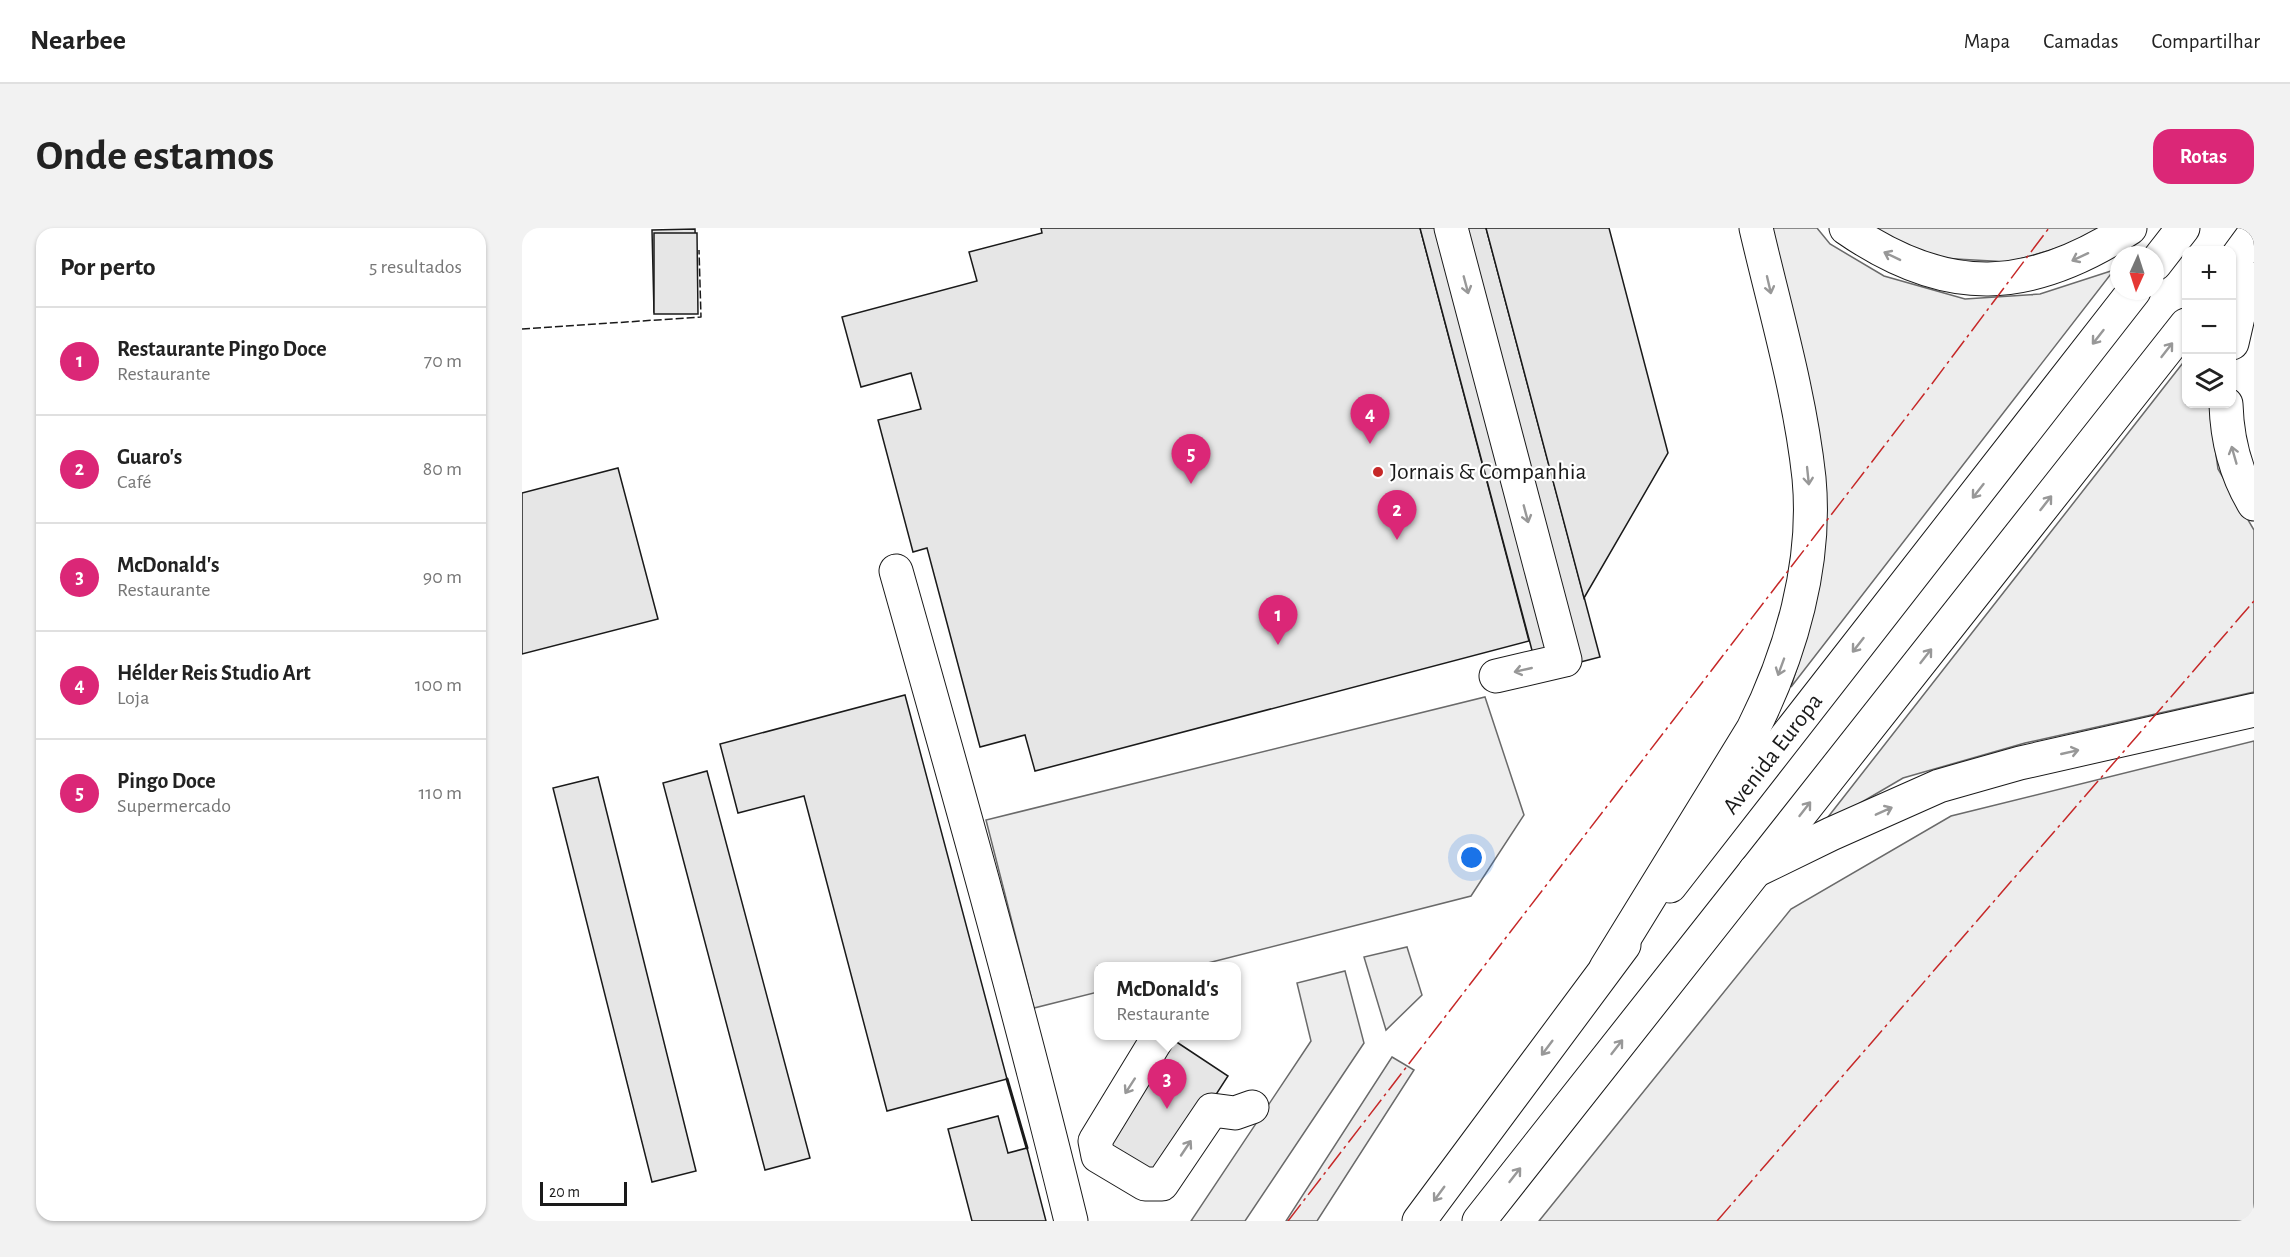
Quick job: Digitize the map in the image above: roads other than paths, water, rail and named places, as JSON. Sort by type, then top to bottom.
[{"type":"main road","points":[[1451,228],[1565,660],[1496,676]]},
{"type":"main road","points":[[1606,968],[1747,739],[1772,691],[1789,645],[1803,579],[1809,544],[1809,479],[1798,411],[1755,228]]},
{"type":"main road","points":[[1846,228],[1897,260],[1928,271],[1987,279],[2018,278],[2046,271],[2076,259],[2130,228]]},
{"type":"main road","points":[[2164,252],[2183,228]]},
{"type":"main road","points":[[2236,259],[2254,234]]},
{"type":"main road","points":[[2236,326],[2254,279]]},
{"type":"main road","name":"Avenida Europa","points":[[1419,1221],[1606,968],[2127,300]]},
{"type":"main road","points":[[1479,1221],[2182,331]]},
{"type":"main road","points":[[2227,408],[2232,451],[2239,475],[2254,504]]},
{"type":"main road","points":[[896,571],[964,809],[1071,1221]]},
{"type":"main road","points":[[1755,871],[1939,786],[2020,763],[2254,710]]},
{"type":"main road","points":[[1157,1040],[1095,1141],[1098,1156],[1145,1184],[1162,1184],[1212,1110],[1235,1113],[1252,1107]]},
{"type":"place","name":"Hélder Reis Studio Art","points":[[1370,444]]},
{"type":"place","name":"Jornais & Companhia","points":[[1378,472]]},
{"type":"place","name":"Pingo Doce","points":[[1191,484]]},
{"type":"place","name":"Guaro's","points":[[1397,540]]},
{"type":"place","name":"Restaurante Pingo Doce","points":[[1278,645]]},
{"type":"place","name":"McDonald's","points":[[1167,1109]]}]
